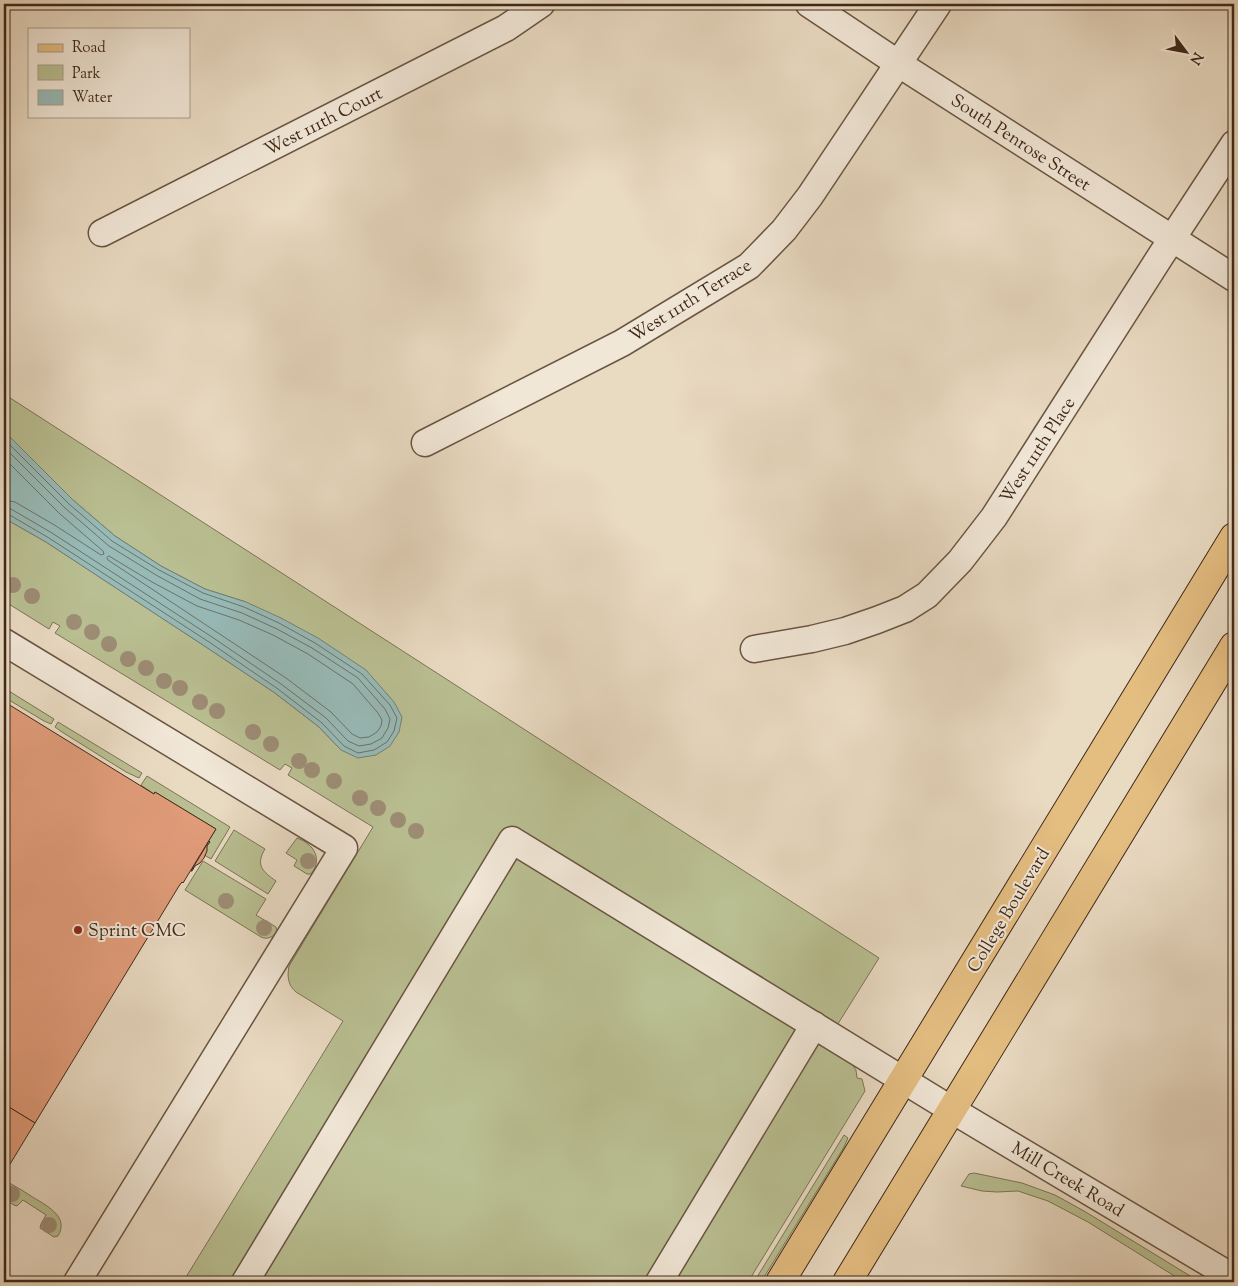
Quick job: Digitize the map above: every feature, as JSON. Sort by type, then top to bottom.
[{"type":"main road","name":"College Boulevard","points":[[780,1282],[1234,537]]},
{"type":"main road","points":[[848,1282],[1234,646]]},
{"type":"street","name":"West 111th Court","points":[[102,233],[506,28],[541,4]]},
{"type":"street","name":"South Penrose Street","points":[[809,4],[899,64],[1234,278]]},
{"type":"street","name":"West 111th Terrace","points":[[425,444],[622,343],[749,266],[784,230],[810,196],[938,4]]},
{"type":"street","name":"West 111th Place","points":[[754,649],[812,639],[845,631],[877,620],[905,608],[926,595],[960,561],[994,516],[1234,144]]},
{"type":"street","points":[[4,642],[344,848],[76,1282]]},
{"type":"street","name":"Mill Creek Road","points":[[245,1282],[512,840],[952,1110],[1234,1278]]},
{"type":"street","points":[[659,1282],[814,1025]]},
{"type":"green space","points":[[4,394],[879,958],[826,1043],[852,1064],[856,1070],[857,1078],[862,1079],[865,1091],[748,1282],[183,1282],[343,1021],[291,987],[288,974],[289,966],[373,827],[288,775],[292,768],[285,764],[280,770],[55,633],[60,626],[53,622],[49,629],[4,601],[4,518],[46,542],[275,693],[319,727],[341,750],[246,602],[205,589],[161,566],[115,536],[73,500],[4,431]]},
{"type":"green space","points":[[4,688],[54,719],[51,724],[4,697]]},
{"type":"green space","points":[[58,722],[142,773],[139,778],[126,772],[62,732],[55,727]]},
{"type":"green space","points":[[147,776],[230,827],[211,859],[201,853],[216,829],[141,785]]},
{"type":"green space","points":[[234,830],[265,849],[261,859],[262,868],[276,881],[268,894],[215,861]]},
{"type":"green space","points":[[297,838],[308,844],[315,853],[316,863],[311,874],[307,874],[294,866],[297,860],[286,853]]},
{"type":"green space","points":[[203,861],[266,899],[256,915],[276,927],[277,932],[272,937],[261,937],[185,890]]},
{"type":"green space","points":[[844,1135],[848,1138],[844,1147],[761,1282],[754,1282]]},
{"type":"green space","points":[[974,1173],[1022,1183],[1055,1195],[1200,1282],[1184,1282],[1088,1222],[1048,1201],[1018,1191],[982,1191],[961,1186],[969,1174]]},
{"type":"green space","points":[[4,1180],[43,1203],[54,1212],[61,1223],[58,1236],[54,1237],[40,1228],[46,1215],[23,1200],[17,1206],[4,1199]]},
{"type":"water","points":[[4,431],[73,500],[115,536],[161,566],[205,589],[246,602],[281,618],[318,638],[366,670],[394,702],[402,717],[399,732],[390,746],[376,755],[358,758],[341,750],[319,727],[275,693],[46,542],[4,518]]},
{"type":"building","name":"Sprint CMC","points":[[8,704],[154,794],[155,792],[216,829],[183,883],[179,886],[35,1123],[4,1104],[4,712]]},
{"type":"building","points":[[209,841],[204,858],[191,871]]},
{"type":"building","points":[[4,1104],[35,1123],[4,1174]]},
{"type":"place","name":"Sprint CMC","points":[[78,930]]}]
